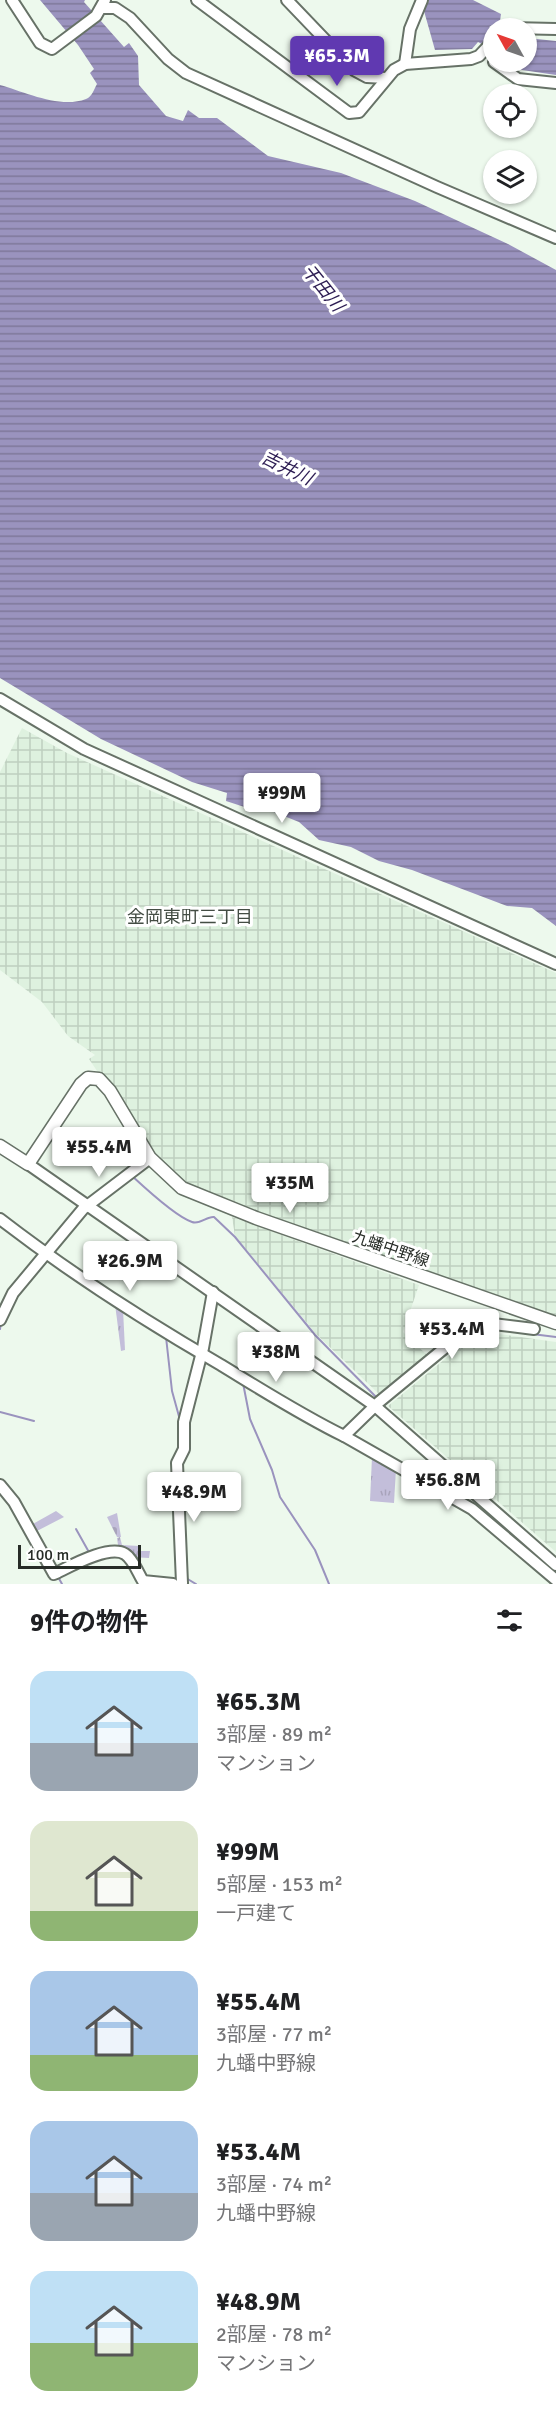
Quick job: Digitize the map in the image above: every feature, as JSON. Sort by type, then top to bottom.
[{"type":"main road","name":"九蟠中野線","points":[[28,1164],[81,1084],[92,1077],[99,1079],[110,1091],[150,1158],[171,1180],[194,1194],[556,1323]]},
{"type":"main road","points":[[0,1146],[28,1164]]},
{"type":"street","points":[[12,0],[39,44],[52,49],[68,39],[101,8],[115,8],[130,18],[168,59],[186,73],[556,238]]},
{"type":"street","points":[[198,0],[349,113],[358,112],[386,78],[405,64],[461,61],[483,51]]},
{"type":"street","points":[[287,0],[354,70],[367,77],[386,78]]},
{"type":"street","points":[[405,64],[410,28],[422,0]]},
{"type":"street","points":[[537,29],[556,29]]},
{"type":"street","points":[[509,72],[518,79],[556,83]]},
{"type":"street","points":[[0,699],[84,749],[556,964]]},
{"type":"street","points":[[0,1320],[14,1293],[46,1251],[88,1205],[150,1158]]},
{"type":"street","points":[[28,1164],[375,1406],[556,1565]]},
{"type":"street","points":[[0,1219],[295,1412],[345,1434],[472,1509],[556,1580]]},
{"type":"street","points":[[0,1485],[14,1502],[56,1573],[95,1555],[119,1552],[127,1556],[143,1581],[181,1584],[177,1463],[213,1292]]},
{"type":"street","points":[[345,1434],[469,1328],[485,1323],[534,1329]]},
{"type":"shaded area","points":[[22,728],[67,753],[556,973],[556,1320],[190,1189],[164,1171],[89,1059],[95,1055],[68,1036],[42,1002],[0,970],[0,772]]},
{"type":"shaded area","points":[[232,1217],[419,1285],[403,1332],[429,1357],[381,1396],[316,1334],[235,1236]]},
{"type":"shaded area","points":[[484,1332],[556,1342],[556,1552],[388,1406],[469,1339]]},
{"type":"green space","points":[[115,1304],[123,1309],[125,1350],[121,1351]]},
{"type":"green space","points":[[372,1457],[396,1469],[394,1503],[370,1501]]},
{"type":"green space","points":[[56,1511],[64,1517],[35,1532],[31,1525]]},
{"type":"green space","points":[[117,1513],[121,1537],[117,1537],[107,1517]]},
{"type":"green space","points":[[120,1537],[122,1545],[139,1546],[139,1551],[150,1551],[149,1558],[130,1557],[123,1546],[123,1551],[108,1551],[118,1545],[117,1538]]},
{"type":"water","points":[[40,0],[85,0],[84,2],[124,47],[129,43],[138,56],[139,85],[166,116],[183,121],[188,110],[199,118],[217,118],[268,156],[341,173],[415,201],[508,244],[556,270],[556,926],[532,908],[507,906],[412,870],[379,861],[351,847],[319,840],[299,822],[274,812],[268,803],[260,812],[226,801],[227,793],[192,782],[101,739],[0,678],[0,85],[54,101],[76,102],[88,98],[97,84],[90,73],[94,69],[78,45]]},
{"type":"water","points":[[429,0],[473,0],[501,14],[500,18],[483,18],[483,45],[478,42],[472,49],[435,50],[424,11]]},
{"type":"water","points":[[537,39],[556,41],[556,75],[536,72]]},
{"type":"waterway","points":[[132,1176],[161,1202],[185,1219],[195,1223],[214,1217],[235,1237],[315,1335],[378,1399]]},
{"type":"waterway","points":[[0,1329],[1,1322]]},
{"type":"waterway","points":[[516,1332],[556,1337]]},
{"type":"waterway","points":[[166,1337],[172,1391],[180,1420]]},
{"type":"waterway","points":[[243,1383],[250,1419],[272,1470],[280,1497],[315,1550],[329,1584]]},
{"type":"waterway","points":[[0,1412],[34,1421]]},
{"type":"waterway","points":[[407,1466],[420,1474]]},
{"type":"waterway","points":[[76,1529],[90,1554]]},
{"type":"waterway","points":[[57,1575],[62,1584]]},
{"type":"waterway","points":[[186,1578],[196,1584]]},
{"type":"district","name":"金岡東町三丁目","points":[[190,917]]},
{"type":"water label","name":"干田川","points":[[323,288]]},
{"type":"water label","name":"吉井川","points":[[287,468]]}]
